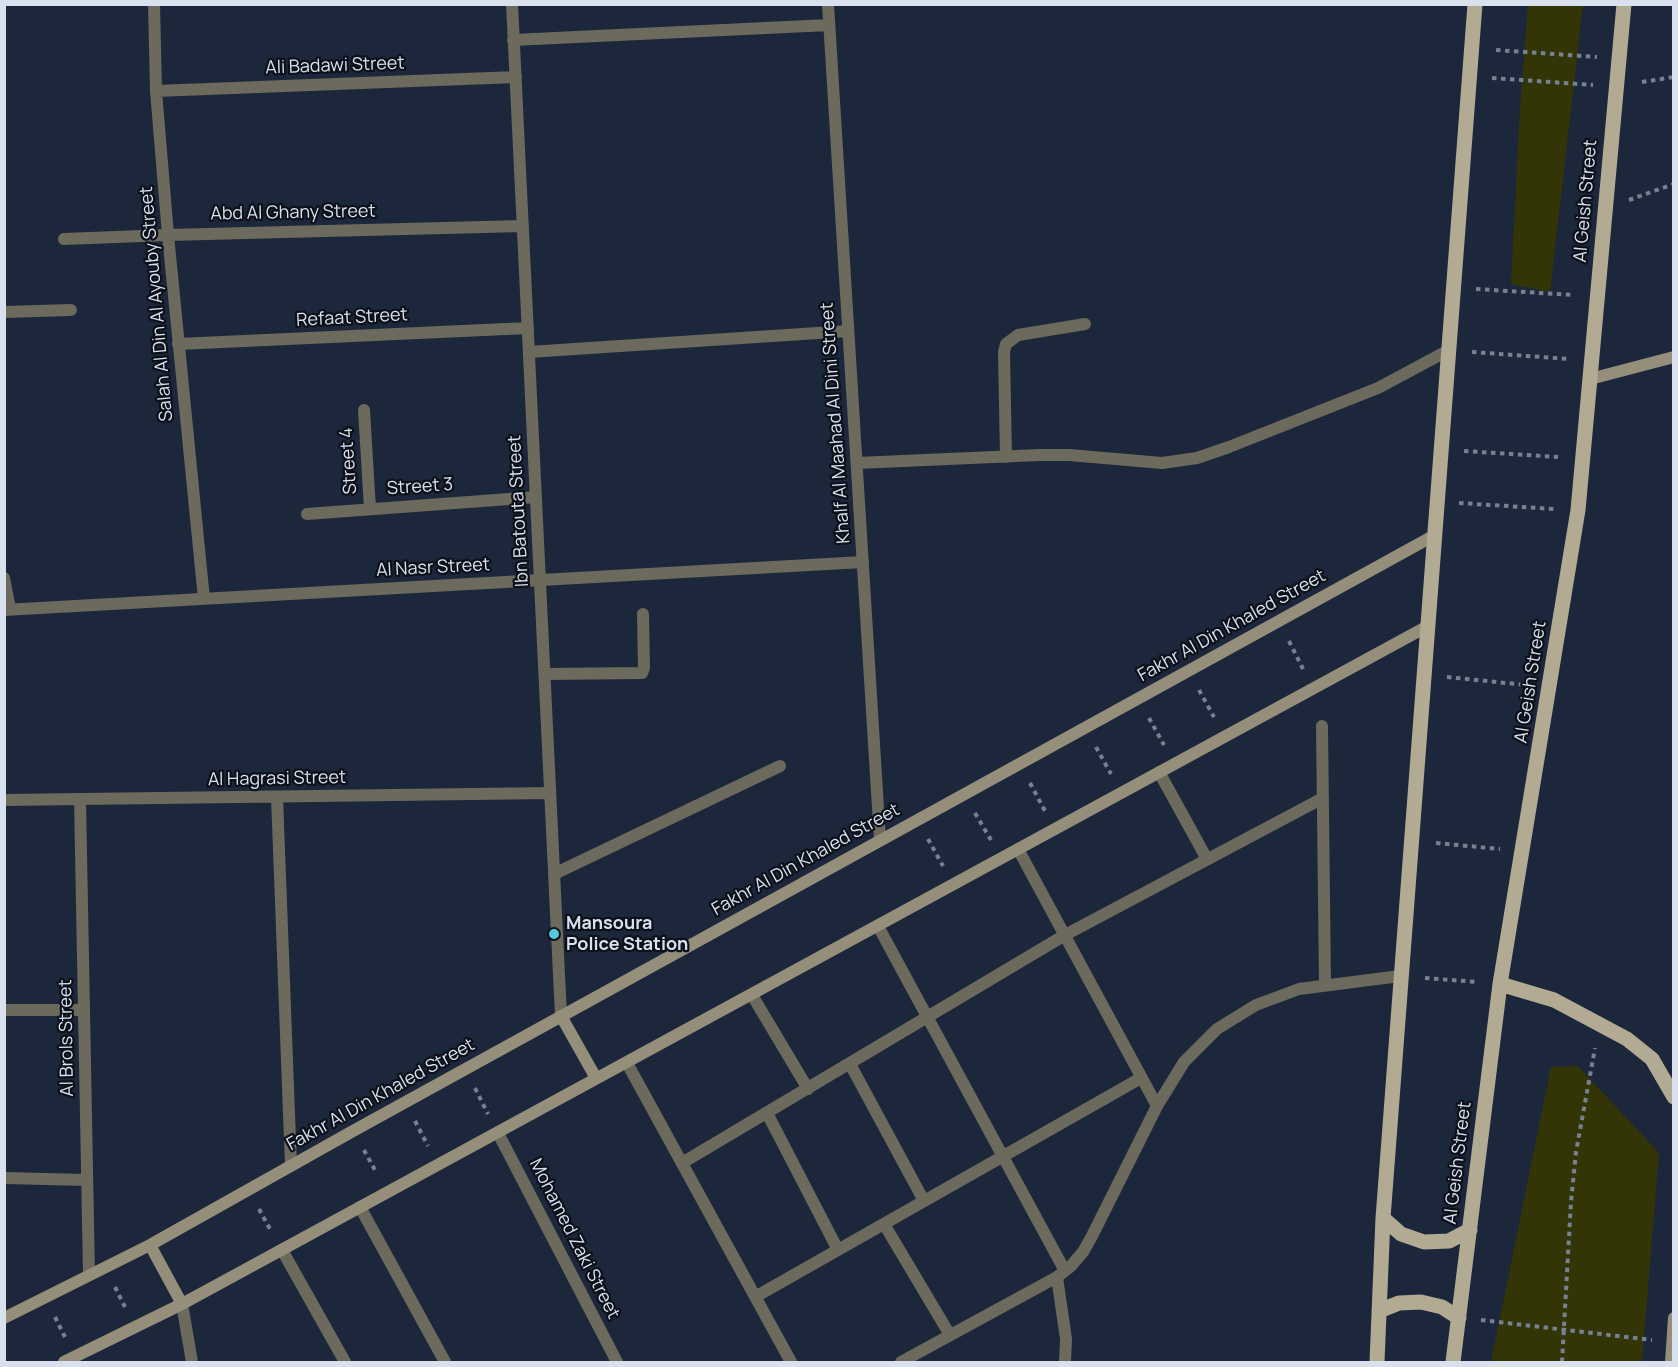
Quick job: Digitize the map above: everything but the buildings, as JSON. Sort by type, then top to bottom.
[{"type":"main road","points":[[1377,1362],[1383,1218],[1400,976],[1475,4]]},
{"type":"main road","name":"Al Geish Street","points":[[1453,1362],[1500,984],[1578,510],[1624,4]]},
{"type":"main road","points":[[1590,379],[1674,357]]},
{"type":"main road","name":"Fakhr Al Din Khaled Street","points":[[4,1318],[150,1245],[405,1102],[1435,536]]},
{"type":"main road","points":[[69,1360],[182,1304],[282,1250],[1428,626]]},
{"type":"main road","points":[[1500,984],[1554,1000],[1627,1039],[1652,1059],[1674,1097]]},
{"type":"main road","points":[[561,1016],[596,1078]]},
{"type":"main road","points":[[1383,1218],[1401,1234],[1424,1242],[1449,1241],[1470,1230]]},
{"type":"main road","points":[[150,1245],[182,1304]]},
{"type":"main road","points":[[1379,1311],[1399,1303],[1421,1302],[1442,1307],[1459,1318]]},
{"type":"main road","points":[[1671,1362],[1674,1318]]},
{"type":"street","name":"Salah Al Din Al Ayouby Street","points":[[154,4],[156,91],[168,235],[204,599]]},
{"type":"street","name":"Ibn Batouta Street","points":[[512,4],[561,1016]]},
{"type":"street","name":"Khalf Al Maahad Al Dini Street","points":[[828,4],[880,840]]},
{"type":"street","points":[[513,40],[829,25]]},
{"type":"street","name":"Ali Badawi Street","points":[[156,91],[516,77]]},
{"type":"street","name":"Abd Al Ghany Street","points":[[64,239],[523,226]]},
{"type":"street","points":[[4,312],[71,310]]},
{"type":"street","points":[[1006,457],[1004,352],[1006,344],[1018,335],[1085,324]]},
{"type":"street","name":"Refaat Street","points":[[178,344],[528,328]]},
{"type":"street","points":[[529,352],[848,331]]},
{"type":"street","points":[[856,463],[1069,455],[1162,463],[1197,458],[1378,388],[1449,350]]},
{"type":"street","name":"Street 4","points":[[364,410],[370,509]]},
{"type":"street","name":"Street 3","points":[[307,514],[536,497]]},
{"type":"street","name":"Al Nasr Street","points":[[7,610],[863,562]]},
{"type":"street","points":[[4,578],[7,610]]},
{"type":"street","points":[[544,674],[642,673],[644,668],[643,614]]},
{"type":"street","points":[[1322,726],[1326,985]]},
{"type":"street","points":[[554,874],[780,766]]},
{"type":"street","points":[[1159,772],[1208,859]]},
{"type":"street","name":"Al Hagrasi Street","points":[[4,800],[550,793]]},
{"type":"street","points":[[278,797],[291,1166]]},
{"type":"street","points":[[682,1163],[1065,935],[1323,798]]},
{"type":"street","name":"Al Brols Street","points":[[80,799],[89,1275]]},
{"type":"street","points":[[1018,849],[1157,1106]]},
{"type":"street","points":[[878,926],[1003,1157],[1061,1274],[1065,1362]]},
{"type":"street","points":[[901,1362],[1061,1274],[1083,1252],[1157,1106],[1185,1062],[1217,1029],[1256,1005],[1299,989],[1400,976]]},
{"type":"street","points":[[752,995],[808,1089]]},
{"type":"street","points":[[4,1010],[84,1010]]},
{"type":"street","points":[[627,1063],[791,1362]]},
{"type":"street","points":[[849,1064],[924,1201]]},
{"type":"street","points":[[755,1297],[1141,1078]]},
{"type":"street","points":[[767,1113],[838,1250]]},
{"type":"street","name":"Mohamed Zaki Street","points":[[498,1133],[617,1362]]},
{"type":"street","points":[[4,1178],[87,1180]]},
{"type":"street","points":[[360,1207],[445,1362]]},
{"type":"street","points":[[884,1224],[950,1335]]},
{"type":"street","points":[[282,1250],[345,1362]]},
{"type":"street","points":[[182,1304],[192,1362]]},
{"type":"path","points":[[1472,48],[1618,59]]},
{"type":"path","points":[[1470,77],[1616,87],[1674,77]]},
{"type":"path","points":[[1604,208],[1674,184]]},
{"type":"path","points":[[1454,287],[1597,297]]},
{"type":"path","points":[[1449,350],[1591,360]]},
{"type":"path","points":[[1441,449],[1583,459]]},
{"type":"path","points":[[1437,501],[1578,510]]},
{"type":"path","points":[[1279,621],[1313,688]]},
{"type":"path","points":[[1189,670],[1224,737]]},
{"type":"path","points":[[1424,675],[1550,687]]},
{"type":"path","points":[[1138,699],[1174,764]]},
{"type":"path","points":[[1086,728],[1121,793]]},
{"type":"path","points":[[1020,764],[1055,829]]},
{"type":"path","points":[[965,794],[1001,859]]},
{"type":"path","points":[[918,819],[953,884]]},
{"type":"path","points":[[1411,840],[1522,851]]},
{"type":"path","points":[[1400,976],[1500,984]]},
{"type":"path","points":[[1562,1362],[1570,1202],[1576,1152],[1600,1025]]},
{"type":"path","points":[[465,1069],[498,1133]]},
{"type":"path","points":[[405,1102],[438,1165]]},
{"type":"path","points":[[353,1131],[387,1193]]},
{"type":"path","points":[[248,1190],[282,1250]]},
{"type":"path","points":[[105,1267],[136,1327]]},
{"type":"path","points":[[46,1297],[69,1360]]},
{"type":"path","points":[[1459,1318],[1672,1343]]},
{"type":"shaded area","points":[[1528,5],[1583,5],[1550,292],[1511,284]]},
{"type":"shaded area","points":[[1578,1066],[1659,1153],[1642,1362],[1491,1362],[1551,1067]]},
{"type":"place","name":"Mansoura Police Station","points":[[554,934]]}]
